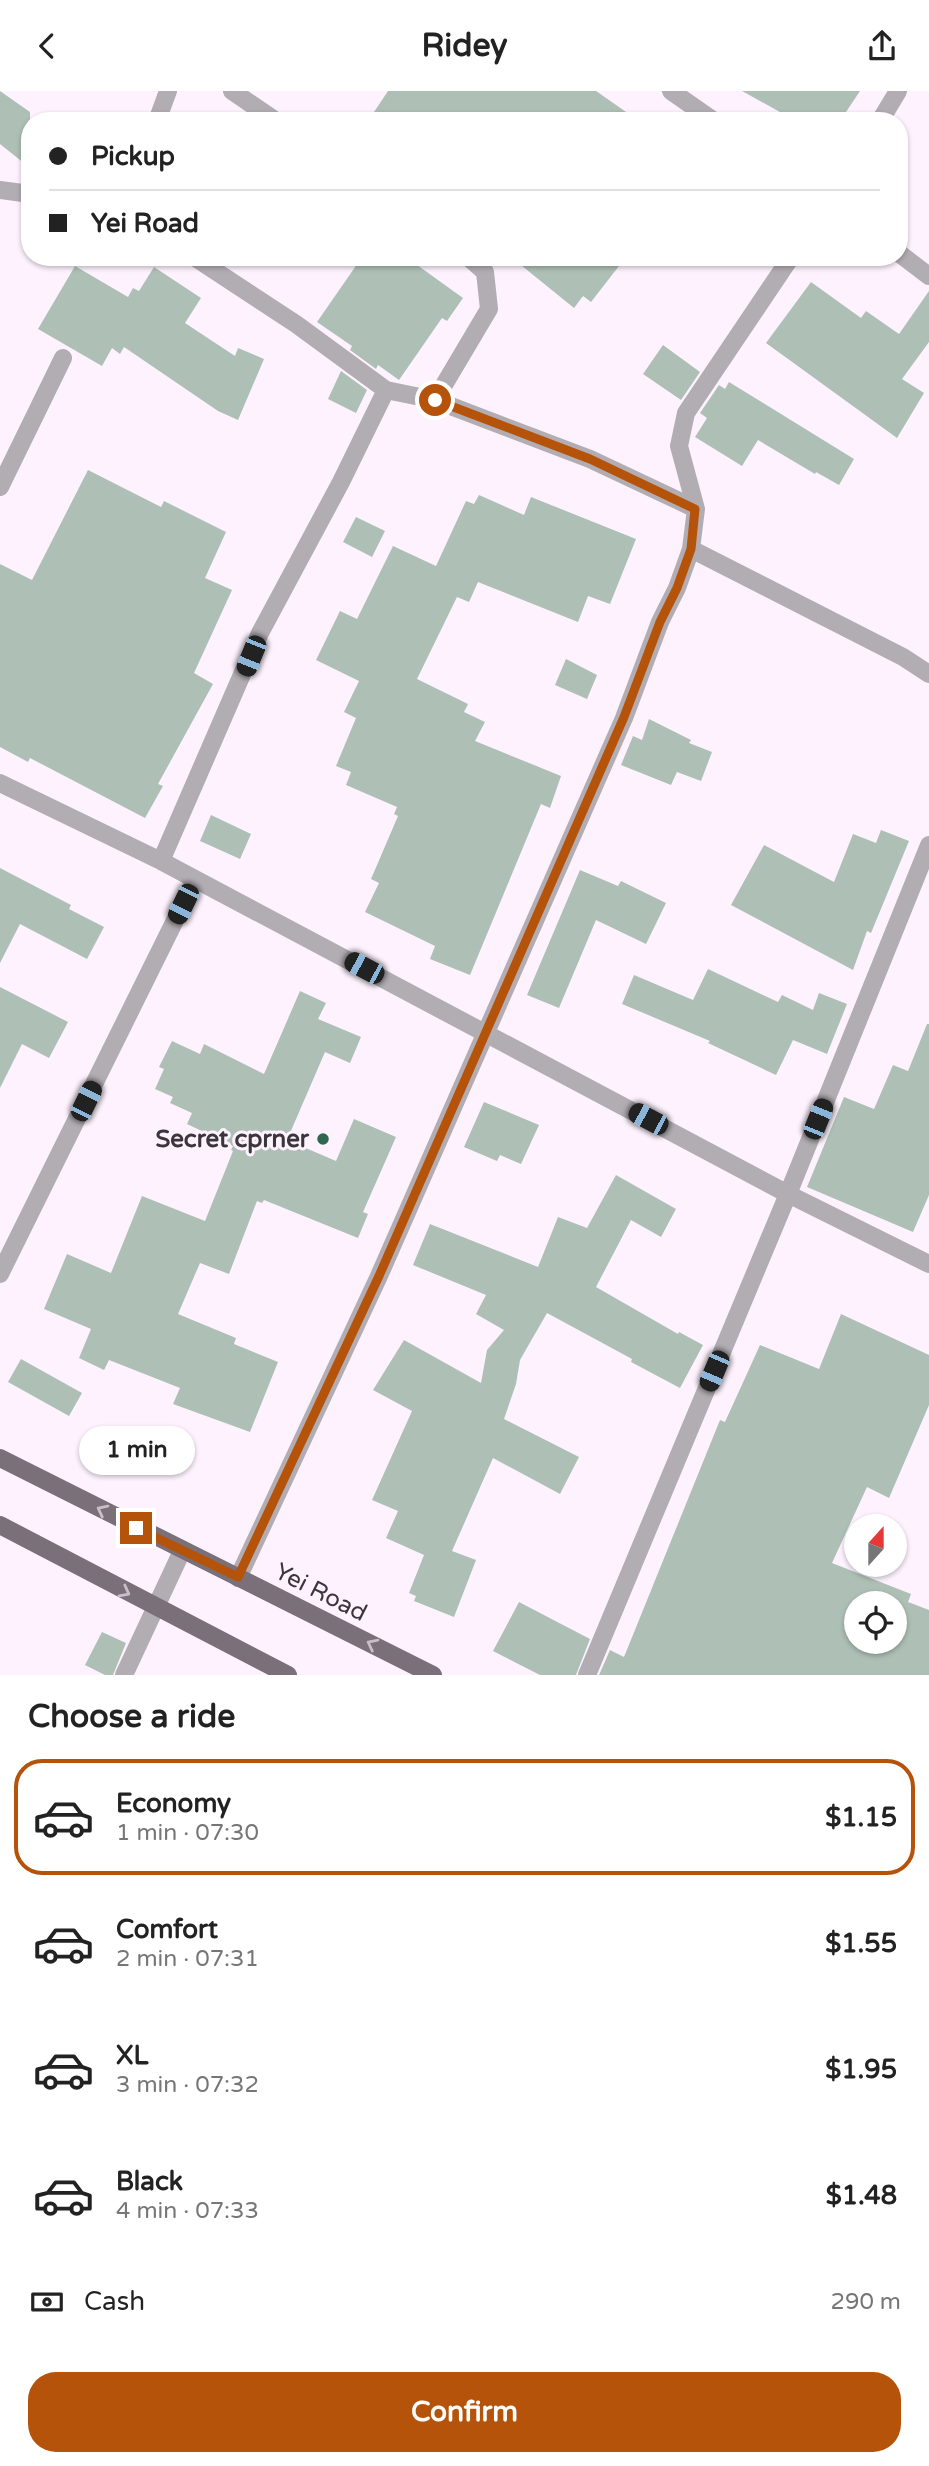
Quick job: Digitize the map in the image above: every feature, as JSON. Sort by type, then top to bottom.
[{"type":"main road","name":"Yei Road","points":[[0,1458],[433,1675]]},
{"type":"main road","points":[[0,1525],[288,1675]]},
{"type":"street","points":[[160,112],[168,91]]},
{"type":"street","points":[[232,91],[263,112]]},
{"type":"street","points":[[671,91],[701,112]]},
{"type":"street","points":[[885,112],[898,91]]},
{"type":"street","points":[[0,190],[21,193]]},
{"type":"street","points":[[908,260],[929,276]]},
{"type":"street","points":[[208,266],[296,324],[386,390],[435,400],[590,459],[695,509]]},
{"type":"street","points":[[435,400],[489,309],[485,272],[478,266]]},
{"type":"street","points":[[238,1577],[379,1276],[624,717],[660,622],[677,588],[691,549],[695,509],[679,446],[686,414],[785,266]]},
{"type":"street","points":[[0,488],[63,358]]},
{"type":"street","points":[[161,862],[260,633],[341,482],[386,390]]},
{"type":"street","points":[[691,549],[903,657],[929,674]]},
{"type":"street","points":[[0,783],[161,862],[788,1194],[929,1264]]},
{"type":"street","points":[[587,1675],[788,1194],[929,845]]},
{"type":"street","points":[[0,1274],[195,880]]},
{"type":"street","points":[[124,1675],[182,1551]]},
{"type":"building","points":[[0,91],[30,112],[21,112],[21,161],[0,144]]},
{"type":"building","points":[[388,91],[596,91],[626,112],[374,112]]},
{"type":"building","points":[[742,91],[860,91],[846,112],[780,112]]},
{"type":"building","points":[[75,266],[128,297],[133,288],[139,291],[154,267],[201,298],[185,323],[235,356],[238,348],[264,359],[238,420],[218,411],[124,347],[120,354],[112,348],[102,366],[38,329]]},
{"type":"building","points":[[356,266],[419,266],[463,298],[447,321],[442,318],[399,380],[378,365],[376,369],[350,350],[352,346],[317,322]]},
{"type":"building","points":[[522,266],[619,266],[591,302],[583,296],[574,308]]},
{"type":"building","points":[[811,282],[861,318],[866,311],[899,334],[929,291],[929,342],[902,379],[924,393],[897,438],[766,343]]},
{"type":"building","points":[[663,345],[700,372],[681,400],[643,374]]},
{"type":"building","points":[[341,371],[367,390],[356,413],[328,399]]},
{"type":"building","points":[[729,382],[854,459],[839,485],[758,440],[742,466],[695,437],[707,418],[700,413],[719,385],[725,389]]},
{"type":"building","points":[[88,470],[161,507],[164,501],[226,532],[205,578],[232,590],[194,673],[213,684],[158,784],[163,786],[145,818],[30,758],[28,762],[0,747],[0,564],[32,580]]},
{"type":"building","points":[[479,495],[524,515],[531,497],[636,539],[610,604],[588,596],[578,622],[478,582],[469,602],[457,597],[417,679],[468,704],[464,712],[485,722],[475,741],[561,776],[550,808],[541,804],[470,975],[430,959],[435,946],[365,912],[379,883],[371,879],[398,816],[394,814],[397,807],[346,785],[351,772],[336,766],[356,718],[344,712],[359,681],[316,660],[340,611],[357,619],[393,546],[436,566],[466,501],[474,504]]},
{"type":"building","points":[[356,517],[385,531],[372,557],[343,542]]},
{"type":"building","points":[[566,659],[597,675],[587,699],[555,685]]},
{"type":"building","points":[[649,719],[691,740],[689,743],[712,752],[701,781],[677,772],[671,785],[621,765],[633,736],[642,740]]},
{"type":"building","points":[[211,815],[251,834],[240,859],[200,841]]},
{"type":"building","points":[[881,830],[909,841],[871,933],[867,931],[853,970],[731,905],[764,845],[834,882],[853,834],[876,843]]},
{"type":"building","points":[[0,868],[71,905],[69,909],[104,927],[87,959],[20,924],[0,963]]},
{"type":"building","points":[[580,870],[618,886],[621,881],[666,903],[646,944],[596,920],[559,1008],[527,995]]},
{"type":"building","points":[[708,969],[778,1002],[782,995],[813,1010],[819,993],[847,1004],[827,1054],[793,1040],[776,1075],[708,1043],[710,1041],[622,1004],[634,975],[693,1000]]},
{"type":"building","points":[[0,987],[68,1022],[49,1058],[22,1044],[0,1088]]},
{"type":"building","points":[[300,991],[326,1003],[318,1019],[361,1037],[350,1063],[325,1052],[287,1140],[336,1161],[354,1119],[396,1137],[363,1212],[368,1214],[358,1238],[264,1200],[262,1203],[257,1201],[229,1274],[200,1263],[178,1314],[236,1338],[234,1344],[278,1362],[250,1432],[173,1404],[180,1388],[109,1360],[104,1370],[79,1358],[91,1329],[44,1309],[67,1254],[111,1273],[142,1196],[205,1221],[233,1146],[187,1124],[192,1113],[170,1103],[173,1097],[155,1089],[164,1069],[159,1067],[172,1041],[200,1054],[204,1044],[264,1074]]},
{"type":"building","points":[[927,1024],[929,1195],[913,1232],[807,1187],[844,1097],[874,1109],[893,1065],[908,1071]]},
{"type":"building","points":[[484,1102],[539,1125],[521,1164],[500,1155],[497,1161],[464,1147]]},
{"type":"building","points":[[616,1175],[676,1209],[661,1237],[631,1220],[596,1287],[678,1334],[679,1332],[703,1345],[680,1388],[547,1313],[520,1360],[516,1384],[504,1419],[579,1457],[560,1494],[493,1458],[452,1551],[476,1560],[454,1617],[414,1601],[416,1596],[409,1593],[424,1555],[386,1538],[398,1511],[372,1500],[412,1411],[373,1390],[404,1340],[481,1383],[487,1350],[504,1330],[476,1314],[486,1295],[413,1265],[430,1224],[538,1267],[558,1217],[587,1228]]},
{"type":"building","points":[[841,1314],[929,1355],[929,1405],[889,1498],[867,1487],[855,1514],[844,1514],[844,1537],[832,1563],[844,1568],[844,1577],[868,1577],[903,1591],[844,1591],[844,1654],[907,1654],[907,1592],[911,1594],[908,1602],[929,1610],[929,1675],[599,1675],[610,1650],[624,1657],[720,1420],[725,1422],[760,1345],[819,1369]]},
{"type":"building","points":[[21,1359],[82,1393],[69,1416],[8,1382]]},
{"type":"building","points":[[519,1602],[590,1639],[576,1675],[540,1675],[493,1651]]},
{"type":"building","points":[[102,1632],[126,1643],[113,1675],[105,1675],[85,1665]]},
{"type":"place","name":"Secret cprner","points":[[323,1139]]},
{"type":"route","points":[[136,1528],[238,1577],[379,1276],[624,717],[691,549],[695,509],[590,459],[435,400]]}]
